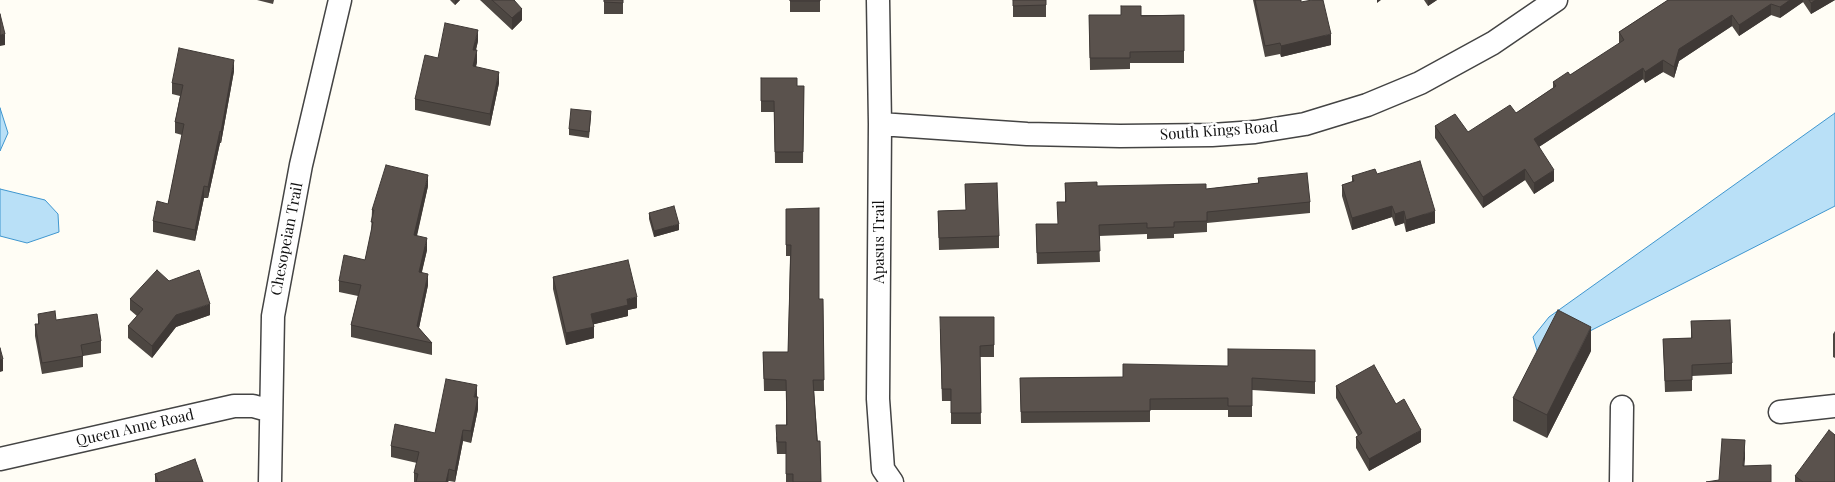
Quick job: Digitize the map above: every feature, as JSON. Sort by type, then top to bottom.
[{"type":"street","name":"Chesopeian Trail","points":[[270,482],[273,316],[285,240],[340,0]]},
{"type":"street","name":"Apasus Trail","points":[[878,0],[880,124],[878,399],[883,469],[892,482]]},
{"type":"street","name":"South Kings Road","points":[[880,124],[1028,134],[1120,136],[1255,132],[1305,124],[1368,105],[1420,83],[1493,43],[1556,0]]},
{"type":"street","name":"Queen Anne Road","points":[[0,459],[234,406],[253,406],[271,411]]},
{"type":"street","points":[[1780,412],[1835,406]]},
{"type":"street","points":[[1621,482],[1622,407]]},
{"type":"water","points":[[0,108],[8,133],[0,151]]},
{"type":"water","points":[[1835,113],[1835,206],[1539,357],[1533,337],[1549,317]]},
{"type":"water","points":[[0,189],[45,200],[58,214],[59,232],[27,243],[0,236]]},
{"type":"building","points":[[492,0],[514,0],[522,9],[512,18]]},
{"type":"building","points":[[604,0],[623,0],[623,3],[604,2]]},
{"type":"building","points":[[820,0],[820,1],[790,1]]},
{"type":"building","points":[[1013,0],[1046,0],[1046,5],[1013,6]]},
{"type":"building","points":[[1255,0],[1301,0],[1301,2],[1323,0],[1331,34],[1281,46],[1280,43],[1265,46]]},
{"type":"building","points":[[1668,0],[1790,0],[1780,7],[1771,4],[1739,25],[1732,15],[1679,49],[1674,67],[1663,60],[1645,72],[1643,68],[1534,139],[1554,170],[1534,183],[1525,169],[1483,197],[1435,126],[1455,114],[1468,132],[1510,105],[1516,113],[1556,86],[1553,82],[1568,72],[1570,75],[1624,40],[1619,32]]},
{"type":"building","points":[[1121,6],[1141,6],[1141,16],[1184,15],[1184,51],[1130,52],[1130,58],[1090,58],[1089,15],[1121,15]]},
{"type":"building","points":[[0,14],[5,34],[0,35]]},
{"type":"building","points":[[445,23],[478,30],[473,50],[477,50],[473,66],[499,72],[490,114],[415,99],[425,55],[438,58]]},
{"type":"building","points":[[179,48],[234,60],[221,132],[208,187],[204,186],[195,230],[153,221],[157,201],[168,204],[184,124],[175,122],[183,85],[172,83]]},
{"type":"building","points":[[761,78],[797,78],[797,86],[804,86],[803,152],[775,152],[774,101],[761,101]]},
{"type":"building","points":[[571,109],[591,111],[589,132],[569,129]]},
{"type":"building","points":[[1420,161],[1435,211],[1406,220],[1404,211],[1395,214],[1392,206],[1352,218],[1342,185],[1354,181],[1352,176],[1375,169],[1377,174]]},
{"type":"building","points":[[386,165],[428,175],[414,235],[427,238],[419,272],[428,274],[417,326],[432,343],[351,325],[361,285],[339,281],[344,255],[365,260],[373,222],[371,222],[374,210],[372,210]]},
{"type":"building","points":[[1307,173],[1310,202],[1207,212],[1207,221],[1174,222],[1174,227],[1147,228],[1147,223],[1099,225],[1100,251],[1037,253],[1036,224],[1058,224],[1057,202],[1066,202],[1065,183],[1097,182],[1097,186],[1206,184],[1206,189],[1259,183],[1258,178]]},
{"type":"building","points":[[997,183],[999,236],[939,238],[938,211],[966,210],[965,184]]},
{"type":"building","points":[[674,206],[679,224],[654,231],[649,213]]},
{"type":"building","points":[[819,208],[819,299],[823,299],[824,380],[813,380],[817,441],[820,441],[821,482],[793,482],[793,474],[786,474],[786,442],[777,442],[776,425],[787,425],[786,380],[764,379],[763,352],[788,352],[791,245],[786,245],[786,209]]},
{"type":"building","points":[[628,260],[637,297],[627,299],[628,305],[591,314],[594,327],[566,333],[553,277]]},
{"type":"building","points":[[157,270],[169,281],[199,270],[210,304],[176,315],[152,346],[128,326],[143,309],[130,299]]},
{"type":"building","points":[[1558,310],[1591,327],[1547,415],[1513,398]]},
{"type":"building","points":[[55,311],[56,320],[97,314],[101,341],[81,345],[83,356],[42,363],[35,324],[39,324],[38,314]]},
{"type":"building","points":[[940,317],[994,317],[994,345],[980,346],[981,413],[951,413],[951,389],[942,389]]},
{"type":"building","points":[[1730,320],[1732,363],[1692,365],[1692,380],[1665,381],[1663,339],[1692,338],[1691,321]]},
{"type":"building","points":[[0,348],[3,359],[0,360]]},
{"type":"building","points":[[1228,349],[1315,350],[1315,382],[1252,378],[1252,406],[1228,406],[1228,398],[1150,399],[1150,411],[1021,412],[1020,378],[1123,377],[1123,364],[1228,366]]},
{"type":"building","points":[[1374,365],[1396,404],[1404,399],[1421,430],[1369,459],[1356,437],[1362,433],[1336,386]]},
{"type":"building","points":[[446,379],[477,385],[474,397],[478,397],[471,431],[463,430],[455,471],[449,469],[446,482],[416,482],[418,474],[414,473],[419,452],[391,446],[395,424],[435,433]]},
{"type":"building","points":[[1829,430],[1835,435],[1835,482],[1803,482],[1795,476]]},
{"type":"building","points":[[1722,439],[1745,440],[1743,466],[1771,465],[1771,482],[1706,482],[1719,480]]},
{"type":"building","points":[[195,459],[203,482],[158,482],[155,474]]}]
